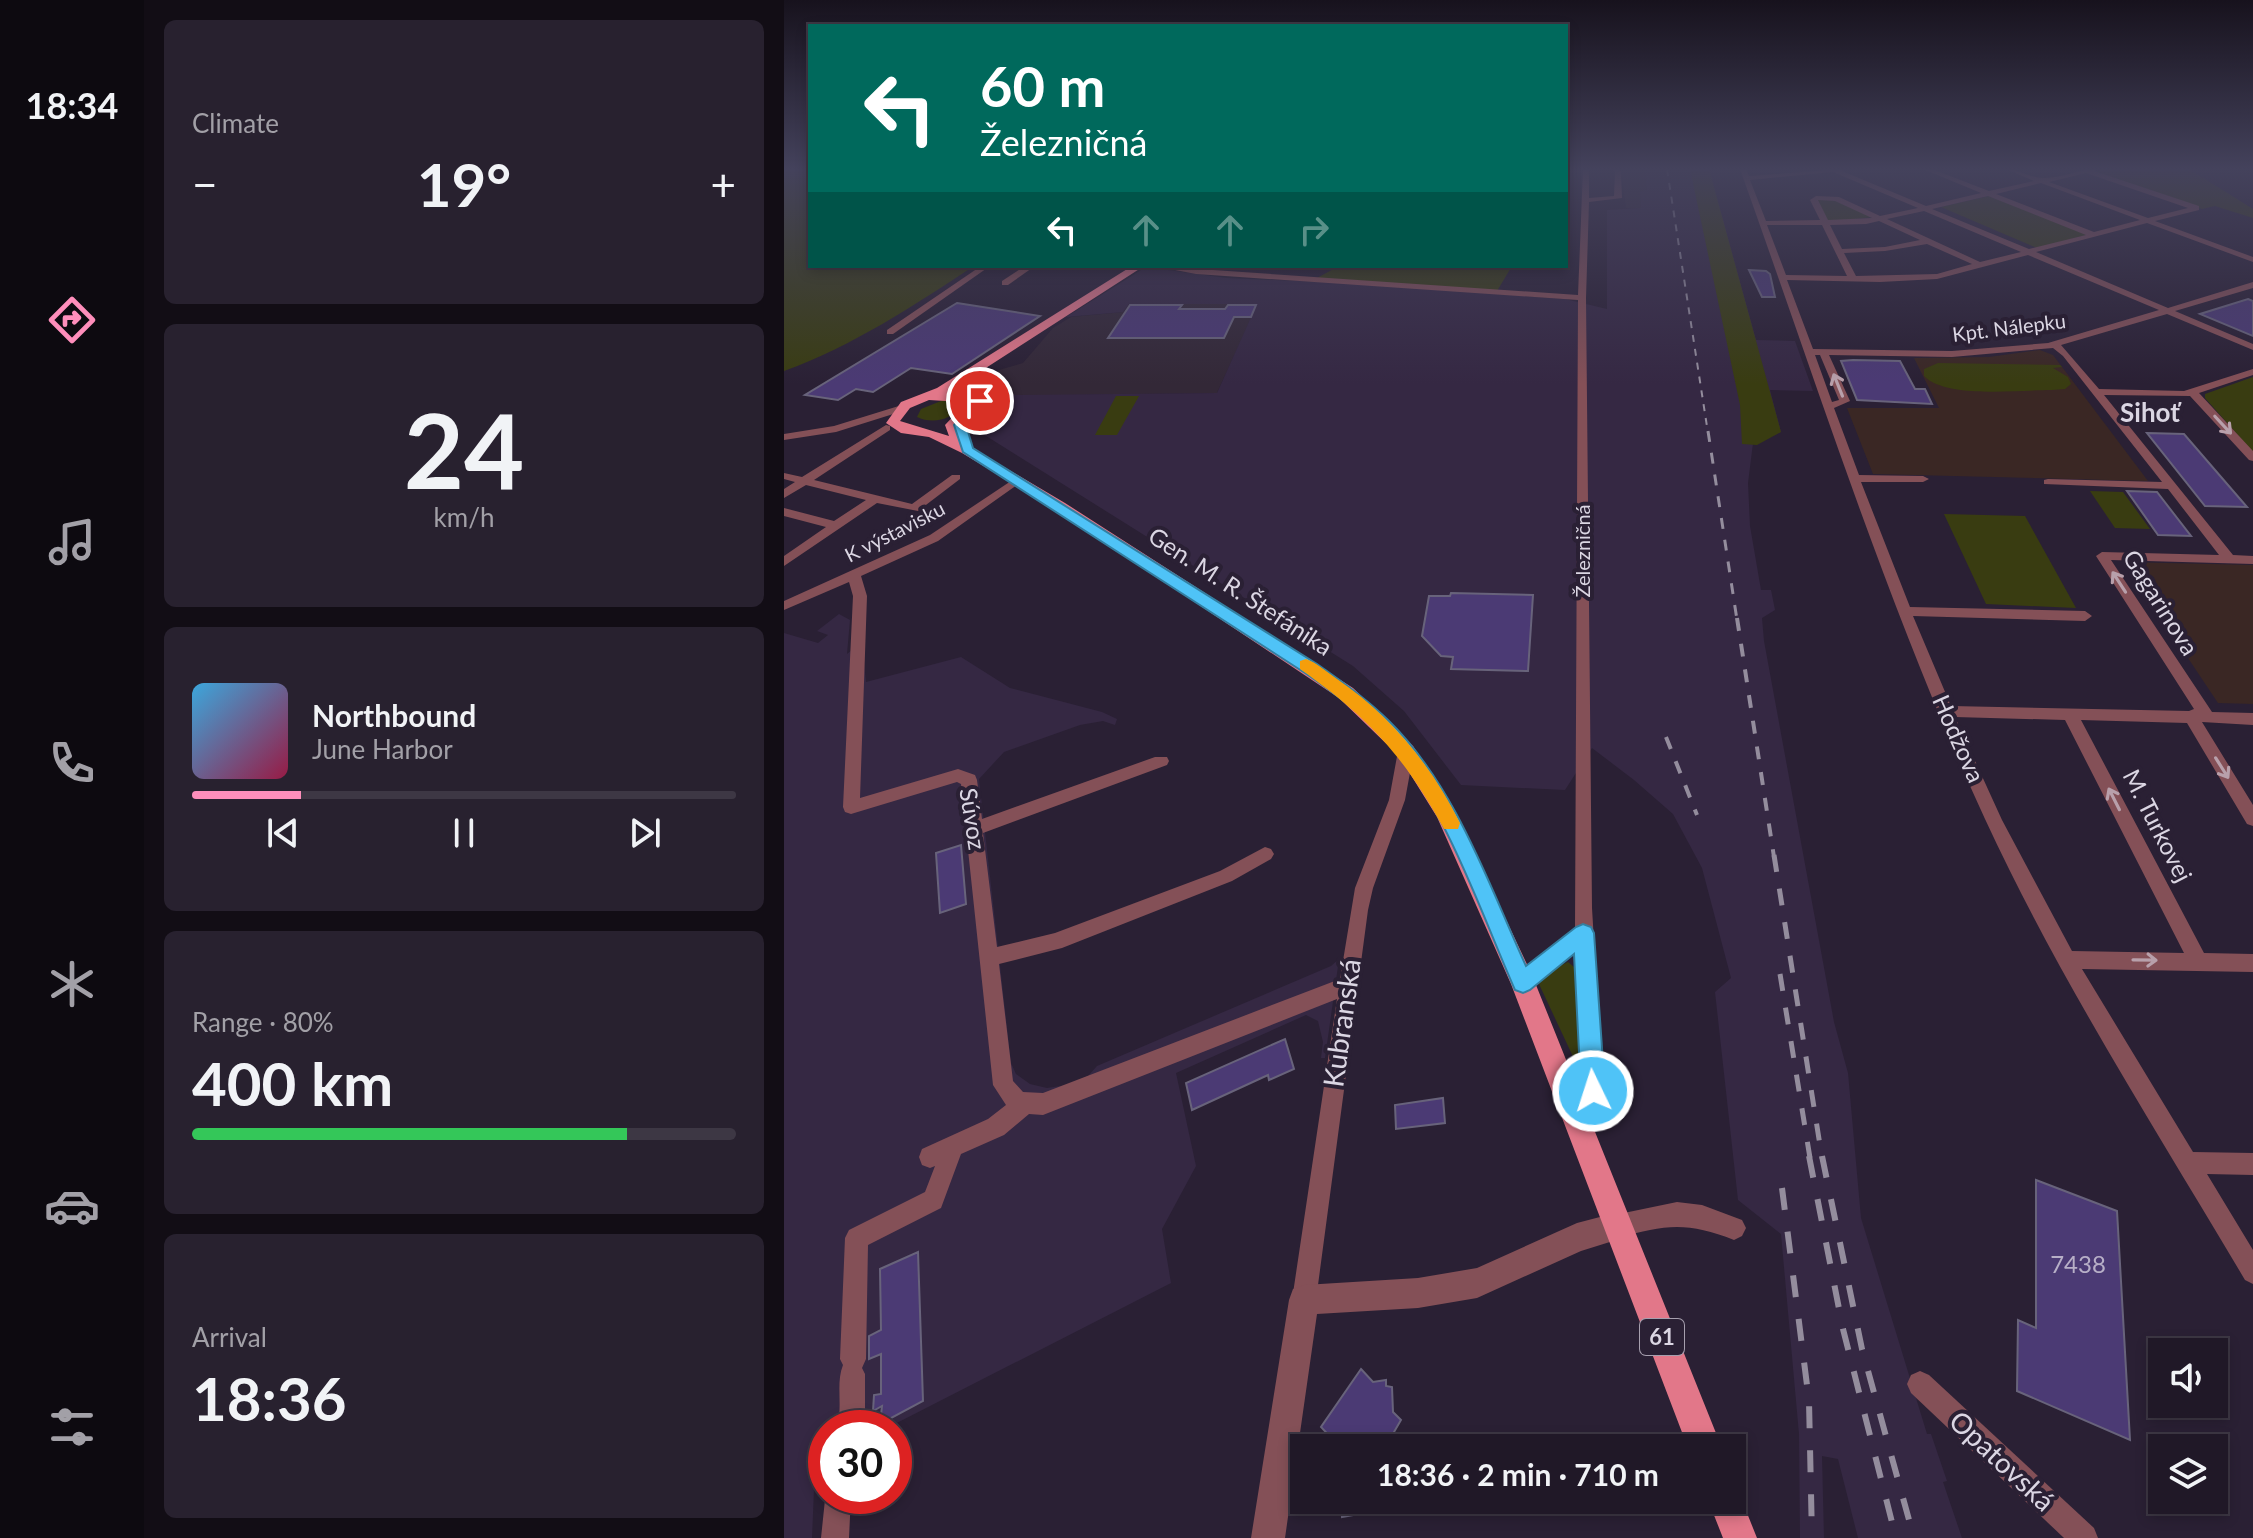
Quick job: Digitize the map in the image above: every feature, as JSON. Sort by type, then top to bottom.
[{"type":"main road","points":[[893,420],[943,395],[1136,268]]},
{"type":"main road","points":[[923,425],[959,417],[968,405],[960,396],[960,389],[974,372]]},
{"type":"main road","points":[[893,420],[924,398],[974,372]]},
{"type":"main road","points":[[960,444],[960,425],[980,401],[970,392],[974,372]]},
{"type":"main road","points":[[924,398],[960,396]]},
{"type":"main road","points":[[960,444],[953,431],[953,422],[977,407]]},
{"type":"main road","name":"61","points":[[893,420],[940,431],[1017,480]]},
{"type":"main road","name":"61","points":[[893,420],[906,430],[932,433],[960,444]]},
{"type":"main road","name":"Gen. M. R. Štefánika","points":[[1017,480],[1346,693],[1406,751],[1446,813],[1523,983]]},
{"type":"main road","name":"61","points":[[1523,983],[1700,1434]]},
{"type":"main road","points":[[1731,1514],[1740,1538]]},
{"type":"street","name":"Železničná","points":[[1584,241],[1583,933],[1593,1091],[1585,1137]]},
{"type":"street","name":"Hodžova","points":[[1769,241],[1904,611],[1944,711],[2017,867],[2067,960],[2253,1272]]},
{"type":"street","points":[[1835,241],[1853,279]]},
{"type":"street","points":[[1840,251],[1899,248],[1928,241],[1982,266]]},
{"type":"street","points":[[2005,241],[2253,347]]},
{"type":"street","points":[[1782,277],[1922,277],[1982,266],[2079,241]]},
{"type":"street","points":[[2203,241],[2253,260]]},
{"type":"street","points":[[890,332],[983,268]]},
{"type":"street","points":[[1005,283],[1028,268]]},
{"type":"street","points":[[1171,268],[1582,298]]},
{"type":"street","points":[[1305,280],[1318,273]]},
{"type":"street","name":"Kpt. Nálepku","points":[[1809,352],[1974,353],[2055,345],[2253,285]]},
{"type":"street","points":[[2055,345],[2229,559]]},
{"type":"street","points":[[1823,352],[1845,401],[1828,407]]},
{"type":"street","points":[[2096,392],[2193,393],[2253,372]]},
{"type":"street","points":[[2193,393],[2253,458]]},
{"type":"street","points":[[856,424],[893,420]]},
{"type":"street","points":[[786,438],[893,420]]},
{"type":"street","points":[[784,494],[893,420]]},
{"type":"street","points":[[784,476],[914,508],[956,477]]},
{"type":"street","points":[[1854,478],[1923,479]]},
{"type":"street","name":"K výstavisku","points":[[784,606],[934,538],[1017,480]]},
{"type":"street","points":[[2048,482],[2170,486]]},
{"type":"street","points":[[788,556],[876,498]]},
{"type":"street","points":[[784,512],[837,526]]},
{"type":"street","name":"Gagarinova","points":[[2199,717],[2102,556],[2253,560]]},
{"type":"street","name":"Súvoz","points":[[854,576],[860,596],[851,807],[958,775],[969,780],[1003,1085],[1010,1097],[1024,1105]]},
{"type":"street","points":[[1904,611],[2085,616]]},
{"type":"street","points":[[1944,711],[2253,719]]},
{"type":"street","name":"M. Turkovej","points":[[2070,714],[2198,961]]},
{"type":"street","points":[[2199,717],[2253,819]]},
{"type":"street","name":"Kubranská","points":[[1268,1538],[1346,986],[1364,888],[1395,808],[1406,751]]},
{"type":"street","points":[[975,829],[1161,761]]},
{"type":"street","points":[[989,958],[1070,937],[1226,876],[1265,854]]},
{"type":"street","points":[[1523,983],[1583,933]]},
{"type":"street","points":[[2067,960],[2253,963]]},
{"type":"street","points":[[930,1157],[996,1127],[1024,1105],[1043,1104],[1346,986]]},
{"type":"street","points":[[852,1410],[857,1238],[933,1200],[953,1147]]},
{"type":"street","points":[[2188,1163],[2253,1164]]},
{"type":"street","points":[[1304,1300],[1418,1293],[1477,1283],[1577,1238],[1668,1211],[1706,1216],[1734,1228]]},
{"type":"street","name":"Opatovská","points":[[1920,1384],[2084,1538]]},
{"type":"street","points":[[835,1538],[836,1514]]},
{"type":"shaded area","points":[[1607,241],[1729,241],[1756,340],[1795,341],[1813,391],[1770,390],[1781,432],[1753,443],[1748,483],[1750,526],[1761,590],[1771,590],[1775,610],[1762,618],[1764,641],[1834,1022],[1848,1073],[1861,1218],[1927,1434],[1931,1434],[1947,1481],[1943,1482],[1962,1538],[1858,1538],[1838,1459],[1822,1456],[1824,1538],[1800,1538],[1799,1434],[1781,1234],[1738,1200],[1715,992],[1731,978],[1702,868],[1673,814],[1592,748],[1565,790],[1461,785],[1404,711],[1353,666],[975,429],[1009,395],[1217,393],[1257,304],[1129,304],[1123,312],[1066,317],[1144,268],[1227,278],[1365,284],[1565,299],[1607,309]]},
{"type":"shaded area","points":[[1129,304],[1258,304],[1217,393],[991,396],[983,388],[988,377],[999,370],[1023,363],[1053,328],[1071,317],[1123,312]]},
{"type":"shaded area","points":[[2040,350],[2053,355],[2148,481],[1873,474],[1847,408],[1939,408],[1914,358],[1989,357]]},
{"type":"shaded area","points":[[2124,562],[2253,565],[2253,704],[2218,703]]},
{"type":"shaded area","points":[[839,614],[850,620],[847,654],[857,646],[863,654],[866,682],[961,657],[1010,688],[1102,712],[1117,719],[1115,725],[1103,721],[1080,725],[1004,752],[979,779],[1011,1063],[1016,1074],[1030,1084],[1047,1088],[1067,1085],[1088,1076],[1097,1066],[1331,966],[1339,959],[1325,1058],[1321,1058],[1323,1042],[1318,1021],[1306,1015],[1176,1073],[1196,1166],[1162,1229],[1171,1283],[912,1415],[912,1410],[808,1410],[808,1514],[813,1514],[812,1538],[784,1538],[784,633],[818,643],[828,635],[817,631]]},
{"type":"green space","points":[[784,241],[808,241],[808,268],[971,268],[858,337],[784,371]]},
{"type":"green space","points":[[1705,241],[1729,241],[1781,432],[1757,445],[1742,444],[1740,405]]},
{"type":"green space","points":[[2020,241],[2065,241],[2037,248]]},
{"type":"green space","points":[[1335,268],[1511,268],[1497,291],[1317,278]]},
{"type":"green space","points":[[1938,363],[2060,365],[2062,367],[2053,368],[2068,377],[2071,384],[2065,389],[1966,391],[1935,383],[1924,376],[1924,369]]},
{"type":"green space","points":[[2253,377],[2253,452],[2205,398],[2205,394]]},
{"type":"green space","points":[[1116,396],[1139,396],[1117,435],[1095,435]]},
{"type":"green space","points":[[946,399],[959,405],[952,415],[935,420],[917,417],[921,409]]},
{"type":"green space","points":[[2090,491],[2123,492],[2150,529],[2115,528]]},
{"type":"green space","points":[[1944,514],[2025,516],[2076,608],[1986,604]]},
{"type":"green space","points":[[1568,962],[1574,967],[1580,1062],[1576,1063],[1539,984],[1553,969]]},
{"type":"building","points":[[1749,270],[1770,274],[1775,297],[1762,297]]},
{"type":"building","points":[[2248,299],[2253,301],[2253,336],[2200,314]]},
{"type":"building","points":[[957,303],[1040,316],[952,374],[911,368],[873,392],[856,389],[838,400],[805,395]]},
{"type":"building","points":[[1130,305],[1225,309],[1228,305],[1256,305],[1251,317],[1234,317],[1224,338],[1108,338]]},
{"type":"building","points":[[1841,361],[1900,361],[1915,389],[1925,389],[1932,404],[1857,400]]},
{"type":"building","points":[[2147,433],[2184,434],[2247,507],[2205,506]]},
{"type":"building","points":[[2127,491],[2157,492],[2191,536],[2158,535]]},
{"type":"building","points":[[1451,593],[1533,595],[1528,671],[1451,669],[1453,657],[1441,656],[1422,636],[1429,596],[1450,596]]},
{"type":"building","points":[[961,845],[966,904],[940,913],[936,853]]},
{"type":"building","points":[[1285,1039],[1294,1069],[1269,1080],[1268,1075],[1192,1110],[1186,1083]]},
{"type":"building","points":[[1443,1098],[1445,1123],[1396,1129],[1395,1105]]},
{"type":"building","points":[[2036,1180],[2117,1211],[2130,1440],[2017,1391],[2018,1320],[2036,1328]]},
{"type":"building","points":[[918,1252],[923,1401],[906,1410],[882,1410],[882,1406],[873,1410],[874,1395],[881,1394],[881,1354],[869,1359],[869,1336],[881,1330],[880,1269]]},
{"type":"building","points":[[1361,1369],[1373,1382],[1386,1380],[1386,1386],[1392,1387],[1393,1412],[1401,1420],[1394,1434],[1328,1434],[1321,1427]]},
{"type":"railway","points":[[1678,241],[1708,433]]},
{"type":"railway","points":[[1708,431],[1737,620]]},
{"type":"railway","points":[[1737,618],[1774,857]]},
{"type":"railway","points":[[1666,737],[1697,815]]},
{"type":"railway","points":[[1774,855],[1822,1158]]},
{"type":"railway","points":[[1780,974],[1810,1158]]},
{"type":"railway","points":[[1809,1156],[1843,1329],[1896,1538]]},
{"type":"railway","points":[[1822,1156],[1862,1349],[1914,1538]]},
{"type":"railway","points":[[1782,1188],[1809,1401],[1812,1538]]},
{"type":"slow traffic","points":[[1306,665],[1346,693],[1384,727],[1423,775],[1451,823]]},
{"type":"district","name":"Sihoť","points":[[2150,413]]},
{"type":"route","points":[[980,401],[960,425],[967,450],[1060,506],[1311,668],[1346,693],[1384,727],[1406,751],[1446,813],[1523,983],[1583,933],[1593,1091]]}]
